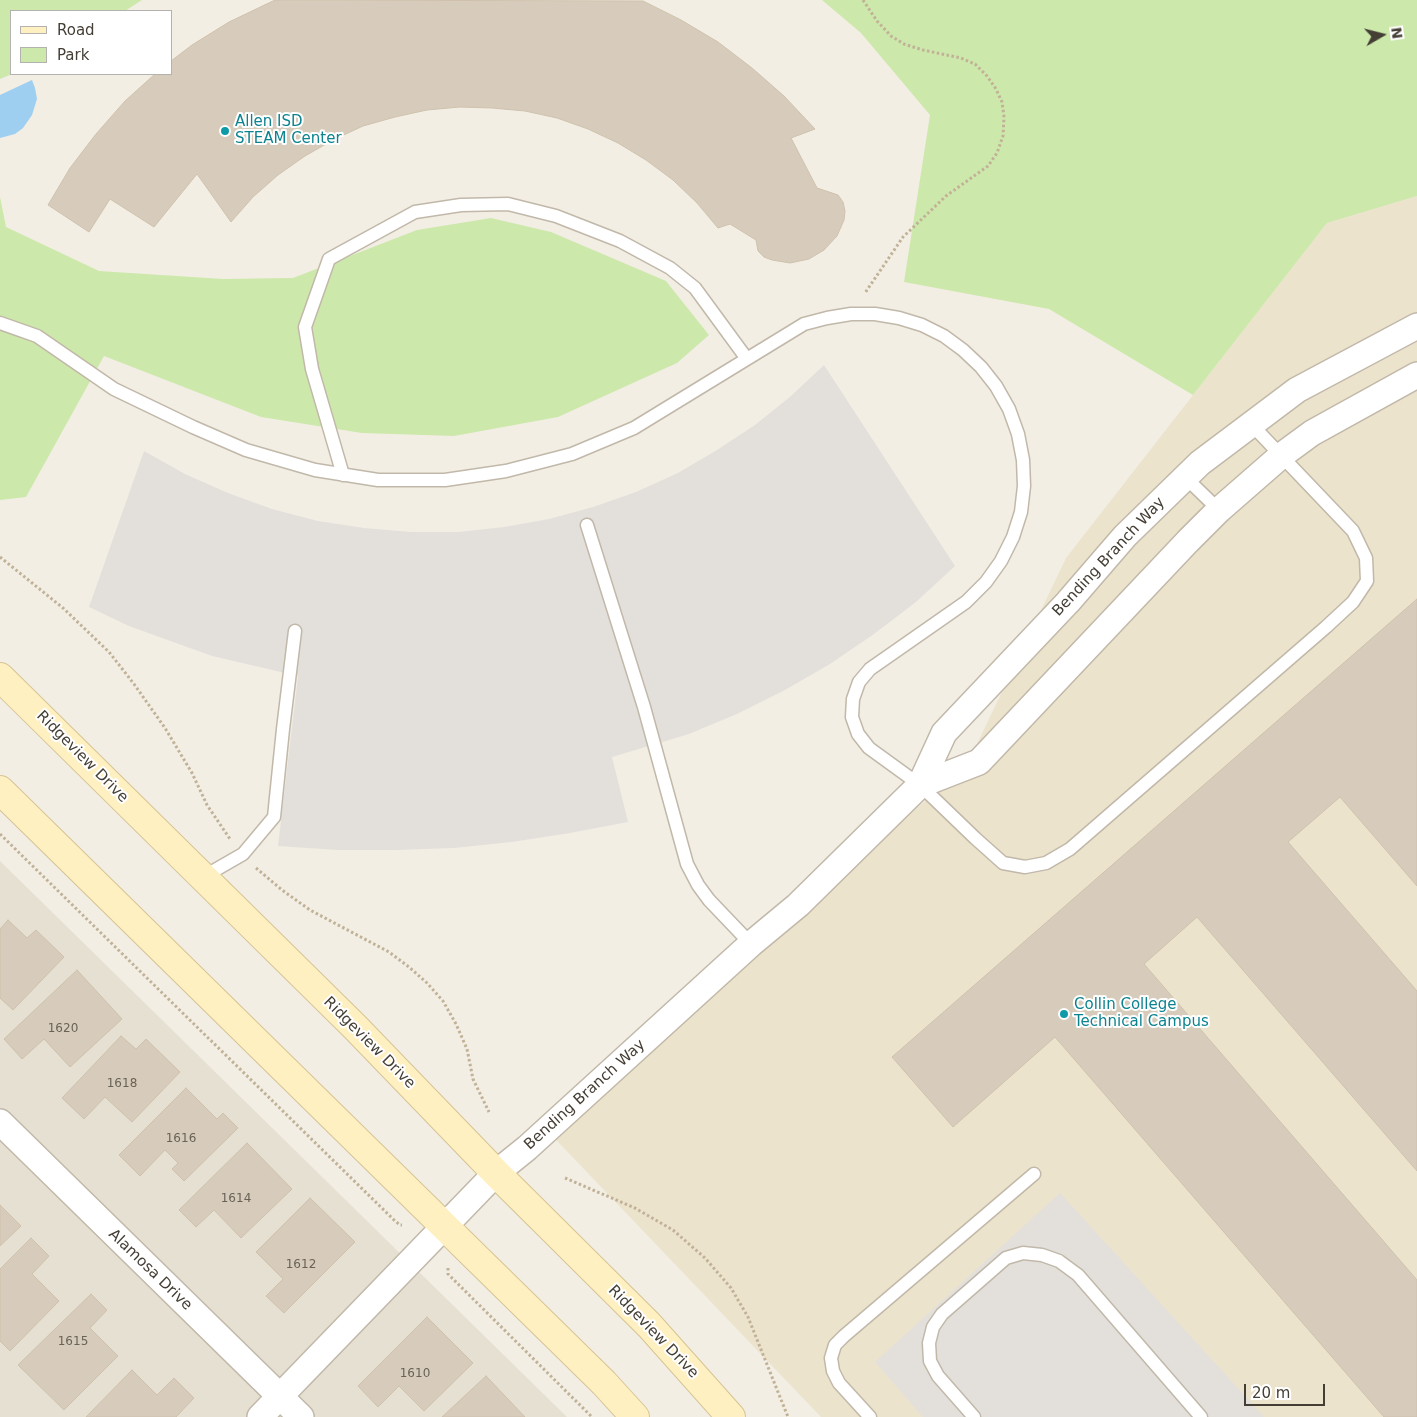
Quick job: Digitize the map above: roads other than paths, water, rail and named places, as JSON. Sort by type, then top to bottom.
[{"type":"main road","name":"Ridgeview Drive","points":[[0,677],[355,1027],[649,1325],[705,1386],[730,1417]]},
{"type":"main road","points":[[0,790],[604,1383],[635,1417]]},
{"type":"street","name":"Bending Branch Way","points":[[260,1417],[496,1172],[527,1148],[751,944],[798,905],[920,785],[944,733],[1068,602],[1125,536],[1185,477],[1200,463],[1296,390],[1417,326]]},
{"type":"street","name":"Bending Branch Way","points":[[920,785],[979,762],[1219,510],[1282,455],[1312,433],[1417,375]]},
{"type":"street","name":"Alamosa Drive","points":[[0,1122],[301,1417]]},
{"type":"lane","points":[[343,474],[312,369],[305,327],[329,259],[415,212],[461,205],[508,204],[556,216],[620,242],[670,268],[695,288],[747,359]]},
{"type":"lane","points":[[0,322],[37,336],[114,389],[246,450],[315,470],[378,480],[445,480],[506,471],[572,454],[634,428],[804,324],[827,318],[851,314],[875,314],[899,318],[922,325],[944,336],[964,350],[981,367],[996,386],[1009,409],[1018,434],[1023,460],[1024,486],[1021,512],[1013,537],[1001,561],[986,582],[966,602],[870,669],[859,682],[853,699],[852,717],[858,734],[869,748],[920,785],[1003,863],[1025,867],[1046,863],[1070,849],[1326,627],[1353,602],[1367,581],[1366,558],[1353,531],[1251,424]]},
{"type":"lane","points":[[1185,477],[1219,510]]},
{"type":"lane","points":[[587,525],[644,707],[687,864],[698,885],[709,900],[751,944]]},
{"type":"lane","points":[[204,877],[243,854],[274,817],[282,729],[295,631]]},
{"type":"lane","points":[[870,1417],[839,1383],[833,1371],[831,1358],[835,1345],[1034,1174]]},
{"type":"lane","points":[[974,1417],[938,1376],[930,1361],[929,1343],[933,1328],[942,1314],[1006,1258],[1023,1254],[1042,1255],[1060,1261],[1078,1275],[1202,1417]]},
{"type":"water","points":[[32,80],[37,99],[32,115],[23,128],[15,134],[0,138],[0,95]]},
{"type":"place","name":"Allen ISD STEAM Center","points":[[225,131]]},
{"type":"place","name":"Collin College Technical Campus","points":[[1064,1014]]}]
